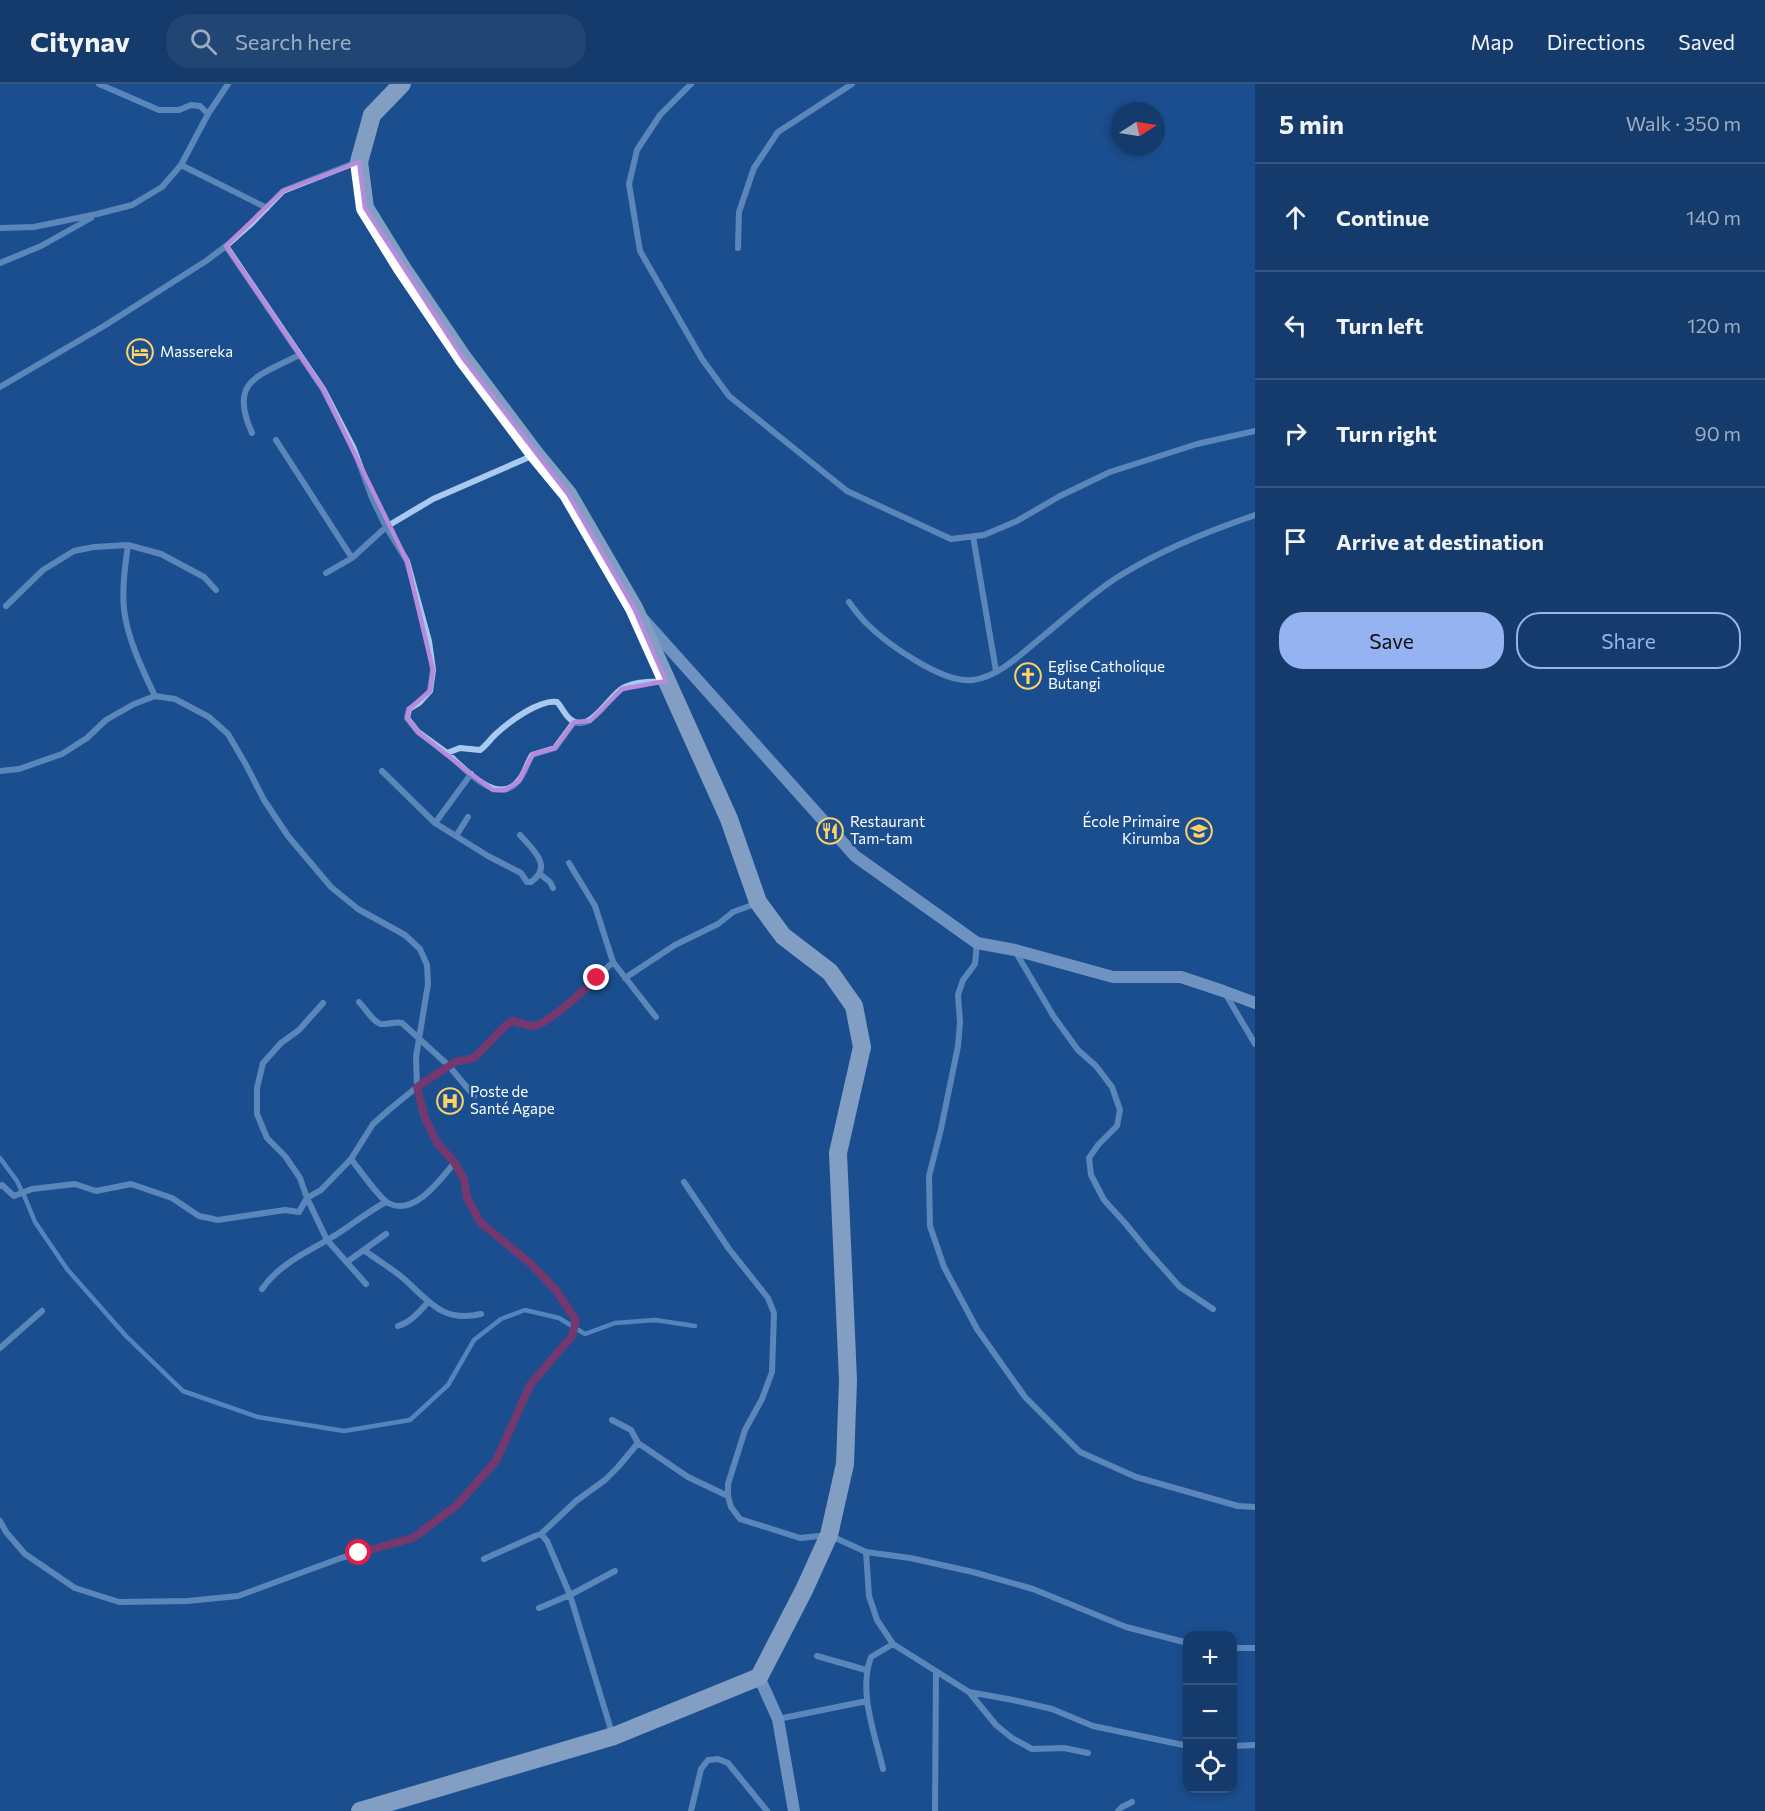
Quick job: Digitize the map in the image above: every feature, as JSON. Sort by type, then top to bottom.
[{"type":"highway","points":[[360,1811],[614,1736],[759,1677],[804,1590],[829,1535],[845,1464],[848,1380],[838,1154],[862,1047],[854,1006],[830,972],[783,936],[758,902],[729,819],[634,608],[568,494],[463,358],[402,268],[365,208],[359,162],[372,115],[402,84]]},
{"type":"street","points":[[99,84],[159,110],[179,110],[191,105],[200,106],[208,114]]},
{"type":"street","points":[[0,228],[34,227],[98,214],[132,205],[162,187],[181,165],[208,114],[228,84]]},
{"type":"street","points":[[691,84],[660,115],[637,150],[629,184],[640,251],[702,359],[729,396],[847,491],[951,539],[984,535],[1017,521],[1060,496],[1110,472],[1197,444],[1255,432]]},
{"type":"street","points":[[738,248],[739,212],[754,168],[778,132],[852,84]]},
{"type":"street","points":[[0,387],[104,326],[226,246],[283,191],[359,162]]},
{"type":"street","points":[[181,165],[267,208]]},
{"type":"street","points":[[0,263],[41,246],[98,214]]},
{"type":"street","points":[[226,246],[323,389],[354,448],[372,498],[386,527],[407,561],[429,641],[433,670],[429,691],[419,703],[410,709],[407,718],[418,732],[493,790],[505,790],[519,781],[532,755],[555,748],[574,722]]},
{"type":"street","points":[[252,433],[243,405],[245,390],[253,380],[299,355]]},
{"type":"street","points":[[276,440],[352,558]]},
{"type":"street","points":[[326,573],[352,558],[386,527],[433,499],[535,454]]},
{"type":"street","points":[[849,602],[866,623],[912,660],[946,675],[970,680],[983,677],[1006,666],[1120,575],[1157,555],[1255,515]]},
{"type":"street","points":[[973,536],[996,671]]},
{"type":"street","points":[[128,544],[124,572],[124,611],[137,657],[156,696]]},
{"type":"street","points":[[6,606],[43,570],[74,551],[128,544],[161,554],[204,577],[216,590]]},
{"type":"street","points":[[634,608],[855,856],[976,943],[1015,950],[1113,977],[1180,977],[1255,1003]]},
{"type":"street","points":[[447,753],[460,748],[480,750],[498,732],[532,708],[551,700],[557,702],[568,718],[580,723],[590,721],[622,689],[638,683],[666,681]]},
{"type":"street","points":[[0,771],[19,770],[62,754],[87,738],[106,720],[135,704],[156,696],[175,699],[208,717],[228,734],[264,800],[282,827],[331,887],[358,909],[405,935],[420,949],[428,965],[428,984],[416,1057],[417,1087],[425,1118],[437,1143],[454,1162],[464,1179],[467,1198],[481,1223],[530,1263],[555,1289],[576,1320],[572,1336],[530,1385],[496,1461],[457,1505],[413,1538],[341,1558],[238,1596],[187,1601],[119,1602],[75,1588],[25,1554],[6,1532],[0,1521]]},
{"type":"street","points":[[382,771],[435,823],[488,856],[522,873],[527,882],[531,882],[540,874],[542,868],[537,855],[519,835]]},
{"type":"street","points":[[435,823],[471,774]]},
{"type":"street","points":[[456,836],[468,817]]},
{"type":"street","points":[[569,863],[595,906],[613,962],[656,1017]]},
{"type":"street","points":[[540,874],[550,882],[553,888]]},
{"type":"street","points":[[625,978],[675,945],[718,924],[733,912],[758,902]]},
{"type":"street","points":[[976,943],[975,964],[963,980],[958,995],[960,1022],[958,1046],[929,1176],[930,1226],[944,1266],[977,1329],[1025,1397],[1080,1452],[1136,1477],[1238,1506],[1255,1507]]},
{"type":"street","points":[[1015,950],[1054,1017],[1078,1050],[1096,1066],[1112,1086],[1120,1110],[1117,1126],[1089,1158],[1091,1175],[1104,1200],[1180,1287],[1213,1309]]},
{"type":"street","points":[[0,1186],[2,1185],[14,1196],[32,1189],[75,1184],[96,1191],[131,1184],[172,1198],[199,1216],[218,1220],[285,1210],[299,1212],[307,1198],[321,1190],[351,1159],[373,1124],[417,1087],[455,1062],[474,1058],[512,1021],[531,1026],[543,1023],[613,962]]},
{"type":"street","points":[[1223,991],[1255,1044]]},
{"type":"street","points":[[359,1002],[377,1022],[402,1023],[449,1066],[474,1096]]},
{"type":"street","points":[[322,1003],[299,1030],[281,1043],[263,1063],[257,1088],[257,1114],[267,1138],[294,1167],[327,1240],[366,1284]]},
{"type":"street","points":[[351,1159],[386,1202],[401,1207],[415,1202],[434,1187],[454,1162]]},
{"type":"street","points":[[684,1182],[729,1249],[768,1298],[774,1313],[772,1372],[762,1400],[745,1430],[728,1484],[731,1507],[740,1519],[800,1538],[829,1535],[866,1552],[910,1558],[983,1575],[1033,1589],[1126,1627],[1183,1642]]},
{"type":"street","points":[[262,1289],[270,1278],[285,1265],[386,1202]]},
{"type":"street","points":[[347,1262],[386,1234]]},
{"type":"street","points":[[364,1250],[402,1277],[441,1311],[465,1317],[481,1314]]},
{"type":"street","points":[[398,1326],[405,1324],[428,1302]]},
{"type":"street","points":[[0,1348],[42,1311]]},
{"type":"street","points":[[612,1420],[631,1430],[638,1443],[688,1477],[728,1496]]},
{"type":"street","points":[[484,1559],[541,1534],[576,1501],[605,1480],[638,1443]]},
{"type":"street","points":[[541,1534],[547,1541],[570,1595],[614,1736]]},
{"type":"street","points":[[866,1552],[869,1596],[877,1620],[893,1644],[969,1692],[996,1725],[1012,1738],[1032,1749],[1064,1748],[1088,1753]]},
{"type":"street","points":[[539,1608],[570,1595],[615,1571]]},
{"type":"street","points":[[883,1769],[867,1701],[866,1670],[871,1657],[893,1644]]},
{"type":"street","points":[[1237,1648],[1255,1648]]},
{"type":"street","points":[[817,1656],[866,1670]]},
{"type":"street","points":[[935,1811],[936,1671]]},
{"type":"street","points":[[759,1677],[778,1719],[794,1811]]},
{"type":"street","points":[[969,1692],[1052,1709],[1093,1726],[1183,1745]]},
{"type":"street","points":[[778,1719],[867,1701]]},
{"type":"street","points":[[1237,1746],[1255,1745]]},
{"type":"street","points":[[691,1811],[701,1768],[708,1760],[718,1759],[728,1763],[767,1811]]},
{"type":"street","points":[[1118,1811],[1132,1802]]},
{"type":"highlighted area","points":[[359,162],[365,208],[463,358],[568,494],[634,608],[666,681],[622,689],[590,721],[574,722],[555,748],[533,754],[519,781],[505,790],[493,790],[471,774],[418,732],[407,718],[409,709],[430,691],[433,670],[407,561],[323,389],[226,246],[283,191]]},
{"type":"waterway","points":[[0,1158],[17,1181],[35,1222],[67,1269],[126,1336],[183,1391],[258,1417],[344,1431],[410,1420],[448,1385],[474,1340],[501,1319],[525,1310],[559,1318],[585,1334],[615,1323],[655,1320],[695,1326]]},
{"type":"place","name":"Massereka","points":[[140,352]]},
{"type":"place","name":"Eglise Catholique Butangi","points":[[1028,676]]},
{"type":"place","name":"Restaurant Tam-tam","points":[[830,831]]},
{"type":"place","name":"École Primaire Kirumba","points":[[1199,831]]},
{"type":"place","name":"Poste de Santé Agape","points":[[450,1101]]},
{"type":"route","points":[[359,1553],[413,1538],[457,1505],[496,1461],[530,1385],[572,1336],[576,1320],[555,1289],[530,1263],[481,1223],[467,1198],[464,1179],[454,1162],[437,1143],[425,1118],[417,1087],[455,1062],[474,1058],[512,1021],[531,1026],[543,1023],[597,978]]}]
